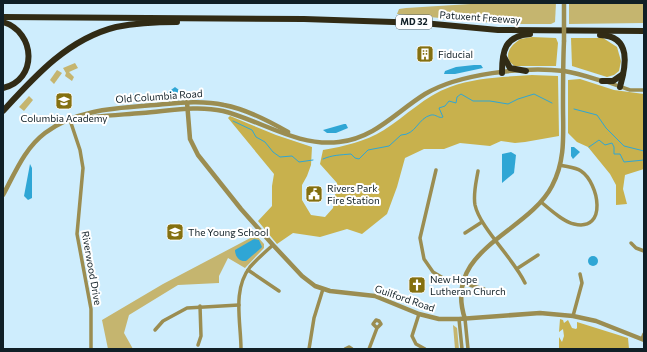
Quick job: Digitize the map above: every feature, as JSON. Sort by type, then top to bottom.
[{"type":"highway","name":"Patuxent Freeway","points":[[3,20],[55,17],[273,18],[402,22],[498,30],[644,31]]},
{"type":"highway","points":[[3,111],[42,70],[61,54],[80,41],[103,31],[150,22],[273,18]]},
{"type":"highway","points":[[3,20],[15,27],[23,35],[28,46],[29,57],[27,68],[20,78],[11,85],[3,88]]},
{"type":"highway","points":[[502,73],[503,54],[509,43],[518,36],[555,31]]},
{"type":"highway","points":[[581,31],[606,35],[615,39],[624,52],[625,70],[620,87]]},
{"type":"highway","points":[[503,54],[510,68],[526,71]]},
{"type":"highway","points":[[602,81],[616,80],[625,70]]},
{"type":"street","points":[[462,349],[459,319],[462,308],[463,284],[476,257],[541,202],[552,186],[560,165],[563,145],[564,3]]},
{"type":"street","name":"Old Columbia Road","points":[[70,120],[187,109],[204,109],[223,112],[311,141],[328,143],[356,139],[377,130],[417,100],[441,86],[461,80],[502,73],[526,71],[563,71],[620,87],[644,90]]},
{"type":"street","name":"Old Columbia Road","points":[[3,195],[31,145],[46,131],[82,114],[101,110],[186,102],[204,102],[233,107],[252,114],[293,136]]},
{"type":"street","name":"Guilford Road","points":[[186,102],[190,139],[194,150],[241,209],[273,245],[302,276],[323,289],[375,296],[419,314],[439,319],[465,319],[540,313],[573,316],[588,319],[643,340]]},
{"type":"street","name":"Riverwood Drive","points":[[70,120],[80,150],[83,168],[77,234],[91,314],[91,349]]},
{"type":"street","points":[[541,202],[562,218],[573,224],[586,223],[592,220],[596,214],[598,199],[585,176],[578,170],[560,165]]},
{"type":"street","points":[[436,170],[420,233],[421,253],[430,268],[438,275],[463,284],[484,289]]},
{"type":"street","points":[[478,171],[474,199],[476,210],[482,222],[518,268],[525,283]]},
{"type":"street","points":[[465,233],[482,222]]},
{"type":"street","points":[[631,243],[636,248],[644,251]]},
{"type":"street","points":[[241,349],[239,305],[242,284],[248,270],[273,245]]},
{"type":"street","points":[[518,268],[538,255]]},
{"type":"street","points":[[248,270],[279,291]]},
{"type":"street","points":[[573,316],[582,283],[580,274]]},
{"type":"street","points":[[309,349],[314,318],[323,289]]},
{"type":"street","points":[[155,330],[159,324],[177,312],[187,308],[200,306],[239,305]]},
{"type":"street","points":[[198,345],[201,336],[200,306]]},
{"type":"street","points":[[462,308],[465,319],[468,349]]},
{"type":"street","points":[[419,314],[412,330],[412,336],[416,344],[425,349]]},
{"type":"street","points":[[369,349],[377,328]]},
{"type":"street","points":[[643,340],[644,334]]},
{"type":"street","points":[[345,349],[349,347],[352,349]]},
{"type":"shaded area","points":[[486,3],[556,3],[555,22],[551,24],[505,24],[397,14],[399,9],[406,8]]},
{"type":"shaded area","points":[[569,3],[644,3],[644,23],[569,24]]},
{"type":"shaded area","points":[[532,37],[556,38],[558,43],[556,66],[515,66],[511,63],[508,53],[512,46],[520,39]]},
{"type":"shaded area","points":[[571,38],[603,38],[617,47],[621,61],[619,71],[614,75],[607,77],[572,66]]},
{"type":"shaded area","points":[[75,63],[78,68],[69,72],[74,77],[72,81],[65,76],[66,73],[63,68]]},
{"type":"shaded area","points":[[57,70],[62,73],[54,84],[50,80]]},
{"type":"shaded area","points":[[532,75],[558,76],[559,136],[515,143],[501,141],[490,146],[460,143],[444,149],[424,149],[405,158],[397,187],[387,214],[362,234],[347,229],[320,237],[293,233],[277,244],[258,221],[272,206],[272,186],[274,174],[228,118],[230,116],[276,135],[312,147],[311,165],[302,185],[302,200],[311,215],[325,217],[333,208],[337,183],[320,164],[323,150],[369,138],[392,125],[424,101],[450,87],[481,79]]},
{"type":"shaded area","points":[[580,79],[614,90],[644,94],[644,169],[625,175],[623,189],[627,204],[616,205],[616,185],[610,174],[588,147],[577,142],[568,133],[568,80]]},
{"type":"shaded area","points":[[29,96],[33,100],[24,111],[19,107]]},
{"type":"shaded area","points":[[256,235],[264,244],[264,248],[245,268],[228,258],[219,276],[219,283],[178,285],[129,315],[124,333],[133,349],[108,349],[102,320],[163,284]]},
{"type":"shaded area","points":[[560,319],[563,320],[564,323],[568,320],[572,328],[577,328],[577,322],[628,338],[629,349],[559,349],[559,337],[562,342],[564,336],[563,329],[559,332]]},
{"type":"shaded area","points":[[453,325],[457,328],[459,349],[455,349]]},
{"type":"water","points":[[481,65],[483,68],[455,74],[444,74],[445,71],[456,67]]},
{"type":"water","points":[[175,87],[179,90],[174,96],[166,96],[167,93]]},
{"type":"water","points":[[134,94],[137,95],[137,99],[122,100]]},
{"type":"water","points":[[346,124],[348,128],[336,133],[327,133],[323,130]]},
{"type":"water","points":[[571,147],[574,147],[580,152],[573,159],[571,156]]},
{"type":"water","points":[[511,152],[516,155],[514,173],[502,183],[502,154]]},
{"type":"water","points":[[30,164],[32,168],[32,198],[28,200],[24,196]]},
{"type":"water","points":[[254,239],[259,240],[262,247],[246,261],[239,260],[235,250]]},
{"type":"water","points":[[591,256],[595,256],[597,257],[597,265],[591,266],[588,263],[588,259]]},
{"type":"waterway","points":[[323,159],[351,154],[355,158],[359,159],[368,150],[389,146],[401,135],[414,129],[423,119],[431,115],[443,117],[439,108],[445,106],[449,101],[456,103],[457,97],[461,94],[473,101],[490,101],[508,104],[534,94],[552,103]]},
{"type":"waterway","points":[[574,109],[597,115],[606,128],[624,146],[644,151]]},
{"type":"waterway","points":[[233,121],[252,130],[256,137],[265,142],[273,152],[280,157],[292,156],[299,162],[313,160]]},
{"type":"waterway","points":[[589,147],[599,140],[605,145],[612,143],[614,147],[614,154],[620,154],[624,162],[644,160]]},
{"type":"place","name":"Fiducial","points":[[425,54]]},
{"type":"place","name":"Columbia Academy","points":[[64,101]]},
{"type":"place","name":"Rivers Park Fire Station","points":[[314,194]]},
{"type":"place","name":"The Young School","points":[[175,232]]},
{"type":"place","name":"New Hope Lutheran Church","points":[[417,285]]}]
